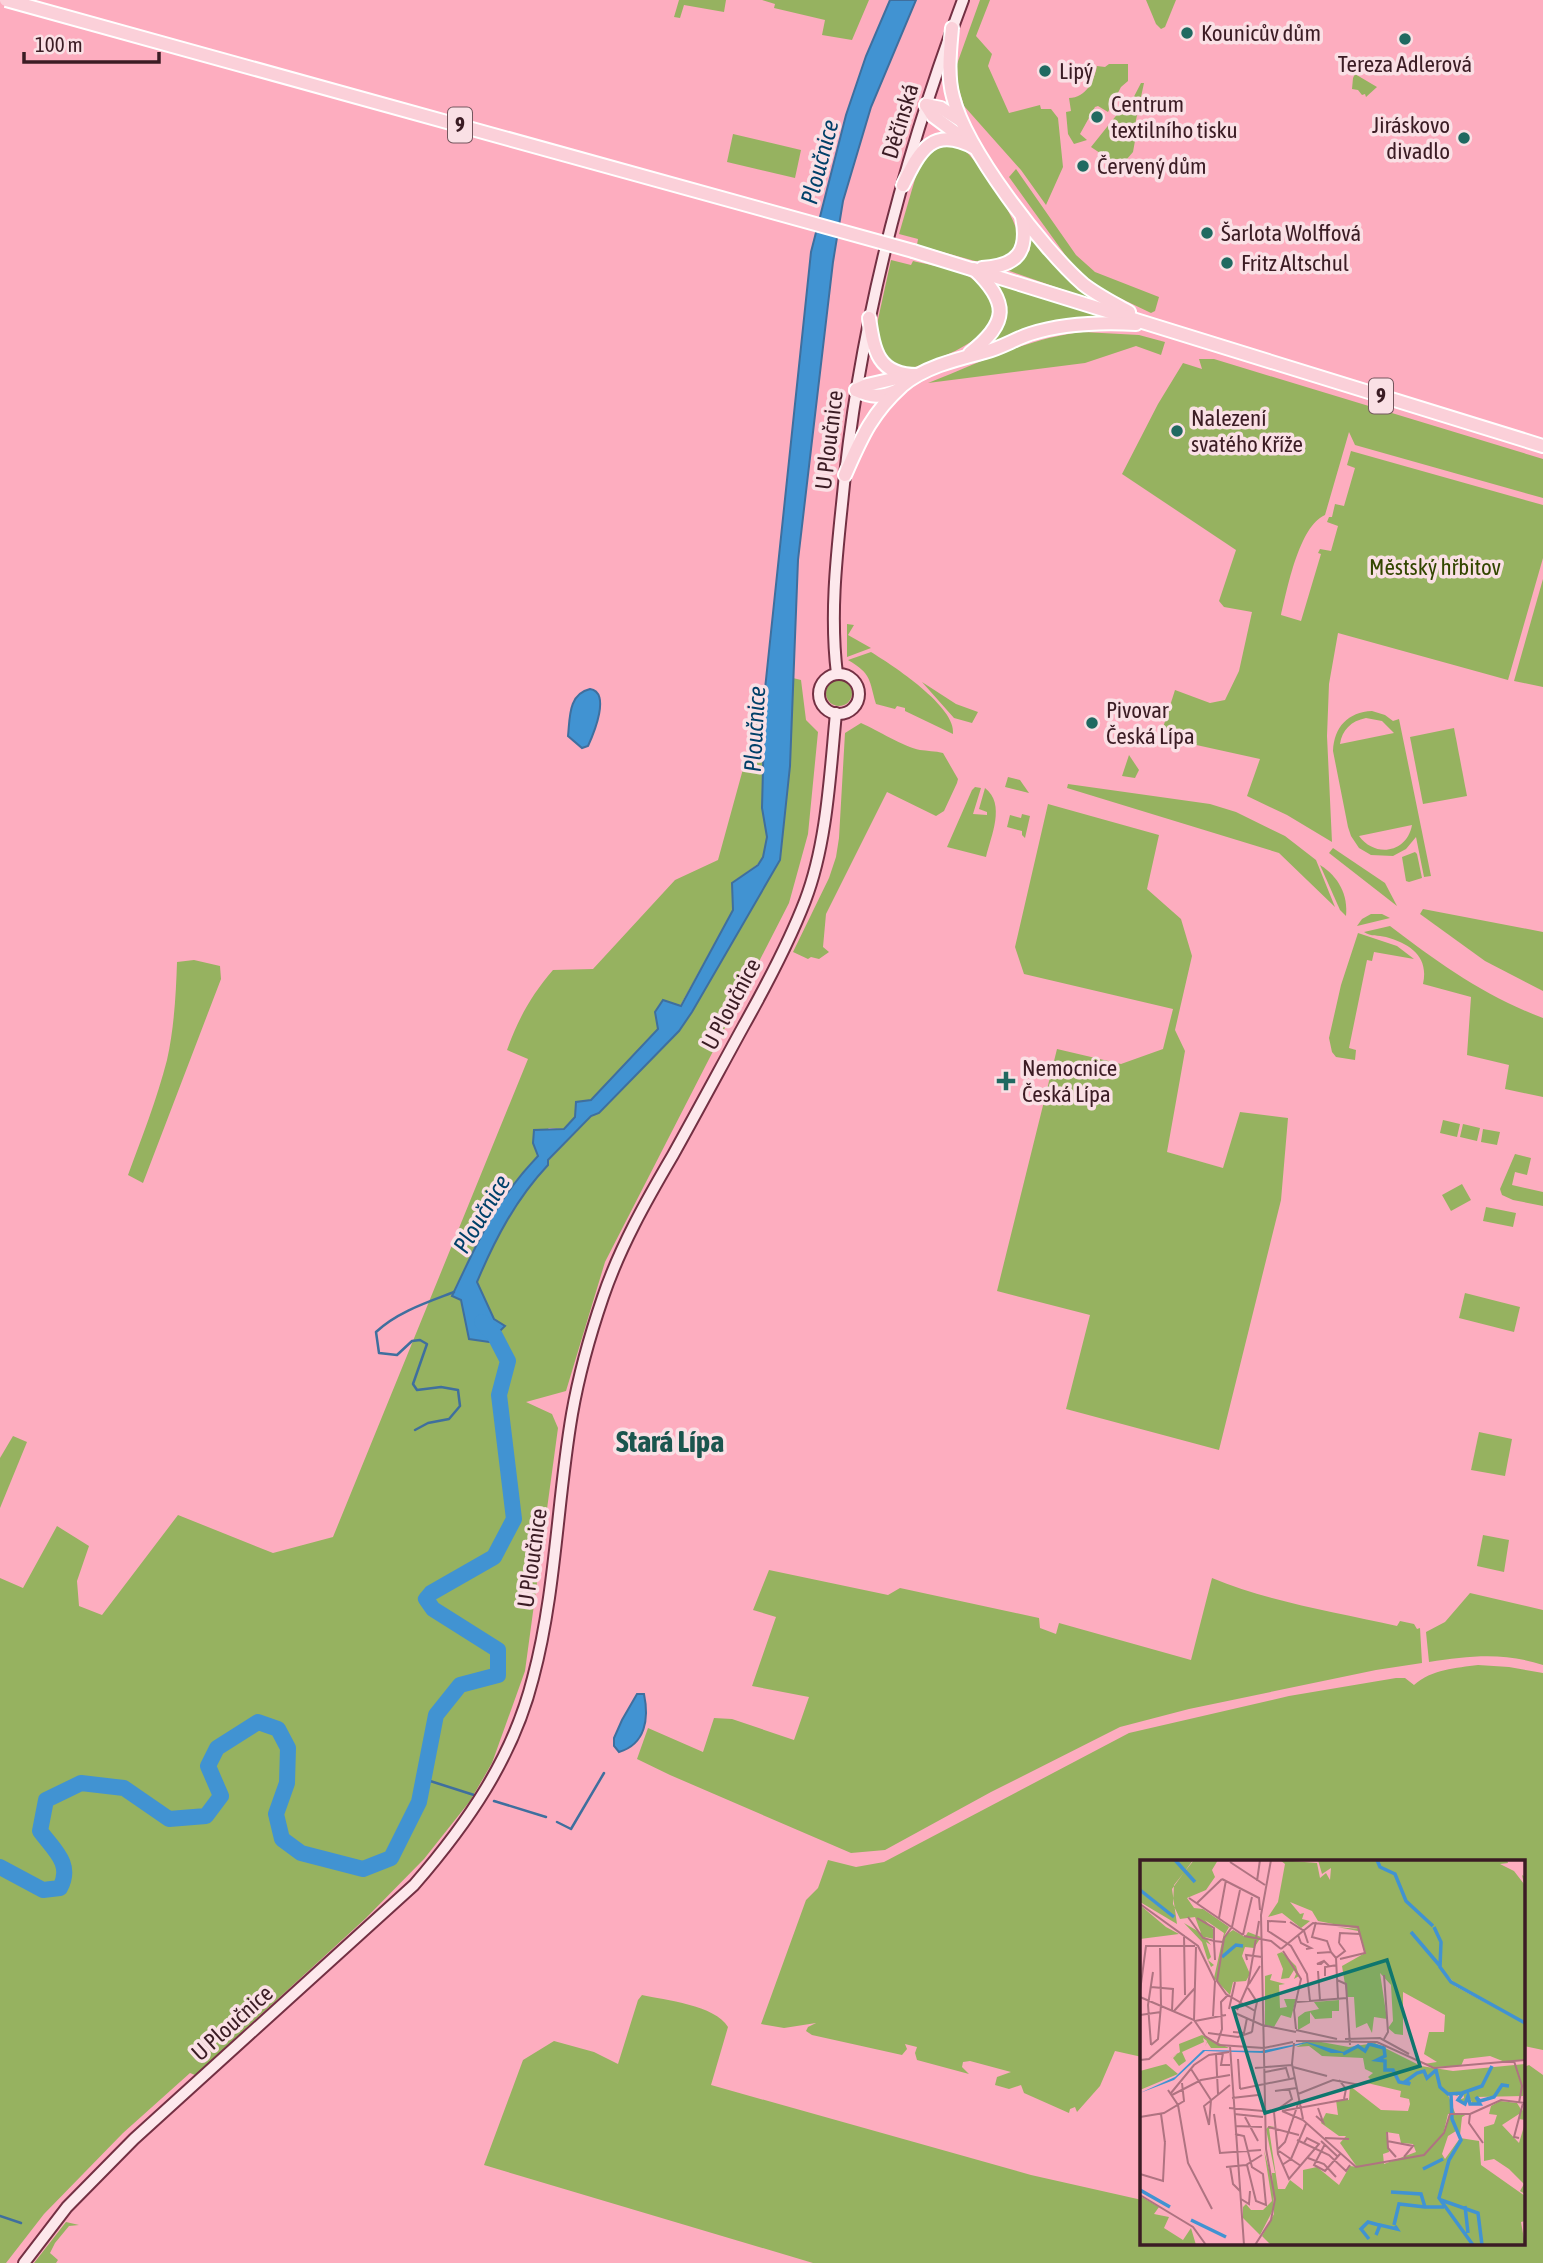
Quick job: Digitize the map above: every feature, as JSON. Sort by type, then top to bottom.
[{"type":"main road","name":"9","points":[[6,0],[972,267],[1543,446]]},
{"type":"main road","name":"Děčínská","points":[[883,256],[926,105],[963,0]]},
{"type":"main road","points":[[952,29],[950,80],[960,120],[975,149],[1021,213],[1066,267],[1102,297],[1154,325]]},
{"type":"main road","points":[[926,105],[941,108],[960,120]]},
{"type":"main road","points":[[926,105],[933,117],[975,149]]},
{"type":"main road","points":[[903,185],[923,150],[936,141],[952,138],[975,149]]},
{"type":"main road","points":[[972,267],[999,266],[1016,258],[1025,239],[1021,213]]},
{"type":"main road","name":"U Ploučnice","points":[[837,674],[833,621],[834,589],[845,475],[856,390],[883,256]]},
{"type":"main road","points":[[967,355],[992,334],[1000,314],[995,292],[972,267]]},
{"type":"main road","points":[[869,318],[873,342],[881,362],[909,379]]},
{"type":"main road","points":[[856,390],[867,395],[880,396],[909,379],[967,355],[988,351],[1052,328],[1077,324],[1154,325]]},
{"type":"main road","points":[[845,475],[867,426],[909,379]]},
{"type":"main road","points":[[831,675],[849,676],[859,693],[853,707],[843,713],[836,713],[825,708],[819,696],[822,683],[831,675]]},
{"type":"main road","name":"U Ploučnice","points":[[24,2263],[67,2207],[134,2139],[414,1885],[449,1845],[488,1787],[510,1742],[534,1677],[550,1590],[572,1414],[582,1365],[603,1296],[633,1226],[753,1009],[785,948],[806,898],[822,831],[836,713]]},
{"type":"green space","points":[[679,0],[726,0],[724,12],[684,5],[680,18],[674,17]]},
{"type":"green space","points":[[762,0],[869,0],[852,40],[822,35],[825,20],[774,8],[775,4]]},
{"type":"green space","points":[[980,0],[990,0],[976,36],[992,54],[988,66],[1009,113],[1040,105],[1041,109],[1051,109],[1058,118],[1063,167],[1046,205],[1021,170],[964,106],[958,86],[957,64]]},
{"type":"green space","points":[[1146,0],[1176,0],[1165,27],[1161,29],[1156,24]]},
{"type":"green space","points":[[1109,64],[1128,64],[1128,81],[1121,87],[1108,112],[1095,107],[1080,134],[1087,140],[1074,144],[1068,134],[1066,112],[1071,111],[1069,98],[1085,92],[1097,66],[1105,67]]},
{"type":"green space","points":[[1355,74],[1377,87],[1366,97],[1365,94],[1362,95],[1358,90],[1352,89]]},
{"type":"green space","points":[[1141,83],[1144,83],[1133,134],[1136,135],[1133,152],[1127,159],[1109,159],[1091,147],[1119,112],[1126,112]]},
{"type":"green space","points":[[733,134],[801,150],[795,178],[727,162]]},
{"type":"green space","points":[[946,142],[964,150],[972,158],[1003,202],[1017,232],[1012,254],[996,261],[975,261],[917,245],[918,239],[899,234],[920,162],[927,152]]},
{"type":"green space","points":[[1016,169],[1076,255],[1095,272],[1159,297],[1155,311],[1151,313],[1099,288],[1071,263],[1009,177]]},
{"type":"green space","points":[[1029,228],[1113,307],[1004,269],[1015,265],[1030,250]]},
{"type":"green space","points":[[891,260],[911,265],[913,261],[959,272],[971,278],[986,291],[993,304],[993,316],[987,327],[964,346],[920,366],[905,368],[889,363],[878,342],[877,324]]},
{"type":"green space","points":[[995,282],[1125,321],[1077,319],[982,349],[996,334],[1004,318],[1004,301]]},
{"type":"green space","points":[[1083,332],[1139,335],[1165,342],[1161,355],[1136,346],[1085,363],[928,383],[1023,346]]},
{"type":"green space","name":"Městský hřbitov","points":[[1199,359],[1214,359],[1543,459],[1543,498],[1355,445],[1349,432],[1325,515],[1316,521],[1301,545],[1281,615],[1301,621],[1321,554],[1318,553],[1320,549],[1331,551],[1338,526],[1327,522],[1329,517],[1332,517],[1335,504],[1344,506],[1355,468],[1347,465],[1351,451],[1543,505],[1543,558],[1508,680],[1338,633],[1329,684],[1327,736],[1332,842],[1287,815],[1247,796],[1260,759],[1160,737],[1175,690],[1210,703],[1225,700],[1239,671],[1252,612],[1224,607],[1219,601],[1236,550],[1122,474],[1158,404],[1183,363],[1202,369]]},
{"type":"green space","points":[[1543,579],[1543,687],[1514,681]]},
{"type":"green space","points":[[847,624],[854,625],[848,635],[871,648],[847,657]]},
{"type":"green space","points":[[871,652],[934,700],[945,712],[953,734],[905,711],[905,708],[897,706],[895,709],[876,704],[866,674],[848,660]]},
{"type":"green space","points":[[793,678],[801,680],[806,720],[818,732],[808,834],[789,903],[605,1262],[566,1391],[526,1402],[552,1414],[558,1428],[525,1671],[492,1763],[470,1801],[424,1859],[366,1918],[195,2075],[190,2073],[123,2133],[44,2214],[6,2263],[0,2263],[0,1578],[23,1588],[57,1526],[89,1546],[77,1581],[79,1606],[102,1615],[178,1515],[273,1553],[333,1537],[528,1059],[507,1050],[521,1017],[553,970],[593,969],[675,880],[718,860],[765,689],[762,808],[767,837],[763,857],[758,864],[732,883],[733,910],[680,1006],[564,1129],[549,1128],[533,1143],[538,1156],[499,1205],[470,1256],[452,1295],[505,1326],[494,1319],[477,1282],[507,1220],[548,1165],[548,1161],[679,1031],[780,860],[790,766]]},
{"type":"green space","points":[[839,680],[848,684],[852,693],[848,702],[839,706],[830,702],[826,693],[830,684]]},
{"type":"green space","points":[[922,682],[956,704],[978,712],[972,723],[954,718]]},
{"type":"green space","points":[[1372,711],[1393,721],[1399,719],[1431,876],[1424,877],[1416,837],[1406,849],[1393,856],[1371,855],[1359,848],[1351,836],[1333,751],[1339,728],[1349,718]],"holes":[[[1366,718],[1382,721],[1394,733],[1340,744],[1348,727]],[[1412,825],[1404,842],[1390,849],[1373,848],[1359,836]]]},
{"type":"green space","points":[[861,723],[914,748],[943,753],[958,779],[944,811],[936,816],[887,792],[826,914],[823,947],[829,952],[819,959],[808,959],[793,952],[829,878],[836,857],[845,733]]},
{"type":"green space","points":[[1454,728],[1467,796],[1423,804],[1410,737]]},
{"type":"green space","points":[[1129,755],[1139,770],[1135,778],[1122,776]]},
{"type":"green space","points":[[1008,777],[1020,780],[1029,793],[1005,787]]},
{"type":"green space","points":[[1068,784],[1210,804],[1236,812],[1285,836],[1316,860],[1335,907],[1279,853],[1067,788]]},
{"type":"green space","points":[[975,787],[981,788],[973,814],[987,815],[987,812],[979,809],[985,788],[995,803],[995,821],[986,857],[947,847]]},
{"type":"green space","points":[[1048,804],[1159,835],[1147,889],[1181,919],[1192,956],[1175,1030],[1185,1051],[1167,1152],[1223,1168],[1240,1112],[1288,1118],[1281,1200],[1219,1450],[1066,1409],[1090,1315],[997,1291],[1057,1049],[1121,1064],[1163,1049],[1173,1009],[1024,974],[1015,947]]},
{"type":"green space","points":[[1022,814],[1030,816],[1025,838],[1022,831],[1007,827],[1010,815],[1021,818]]},
{"type":"green space","points":[[1333,848],[1385,883],[1397,906],[1329,853]]},
{"type":"green space","points":[[1415,852],[1422,878],[1409,882],[1406,881],[1402,857]]},
{"type":"green space","points":[[1320,865],[1341,887],[1346,916],[1340,910]]},
{"type":"green space","points":[[1423,909],[1543,932],[1543,991],[1485,961],[1420,914]]},
{"type":"green space","points":[[1371,914],[1382,914],[1390,918],[1357,926]]},
{"type":"green space","points":[[1390,926],[1463,978],[1502,1000],[1543,1018],[1543,1097],[1505,1089],[1509,1065],[1467,1055],[1471,997],[1423,984],[1423,966],[1416,953],[1395,940],[1364,932]]},
{"type":"green space","points":[[1358,933],[1397,946],[1414,959],[1374,952],[1372,961],[1367,960],[1349,1048],[1356,1050],[1355,1060],[1336,1057],[1329,1038],[1341,985]]},
{"type":"green space","points":[[194,960],[220,966],[221,979],[143,1183],[128,1175],[167,1060],[177,962]]},
{"type":"green space","points":[[1443,1120],[1460,1124],[1457,1137],[1440,1133]]},
{"type":"green space","points":[[1463,1124],[1480,1128],[1477,1141],[1460,1137]]},
{"type":"green space","points":[[1483,1129],[1500,1132],[1497,1145],[1481,1142]]},
{"type":"green space","points":[[1515,1154],[1531,1158],[1527,1175],[1515,1172],[1512,1185],[1543,1192],[1543,1206],[1502,1195],[1500,1189]]},
{"type":"green space","points":[[1462,1184],[1471,1200],[1451,1211],[1442,1195]]},
{"type":"green space","points":[[1486,1207],[1516,1213],[1513,1227],[1483,1221]]},
{"type":"green space","points":[[1465,1293],[1520,1307],[1514,1332],[1459,1318]]},
{"type":"green space","points":[[1479,1432],[1512,1439],[1505,1476],[1471,1470]]},
{"type":"green space","points":[[13,1436],[27,1442],[0,1508],[0,1458]]},
{"type":"green space","points":[[1483,1535],[1509,1540],[1504,1572],[1477,1566]]},
{"type":"green space","points":[[769,1570],[888,1595],[900,1588],[1039,1618],[1040,1628],[1056,1634],[1059,1623],[1191,1660],[1212,1578],[1303,1606],[1397,1626],[1400,1621],[1414,1624],[1417,1629],[1420,1628],[1422,1663],[1189,1709],[1120,1727],[991,1792],[885,1850],[851,1853],[637,1759],[648,1728],[703,1752],[714,1718],[732,1719],[794,1740],[809,1697],[752,1686],[776,1617],[753,1610]]},
{"type":"green space","points":[[1470,1593],[1543,1610],[1543,1665],[1514,1658],[1486,1656],[1429,1662],[1426,1632],[1445,1622]]},
{"type":"green space","points":[[1478,1665],[1543,1673],[1543,2050],[1526,2046],[1526,1860],[1140,1860],[1140,2057],[1115,2051],[1100,2086],[1077,2112],[1075,2107],[1070,2109],[1069,2113],[1024,2093],[1021,2085],[1009,2089],[995,2085],[997,2077],[1011,2072],[970,2061],[963,2062],[962,2067],[969,2074],[917,2060],[917,2047],[905,2044],[907,2049],[902,2055],[812,2035],[806,2031],[816,2023],[784,2028],[761,2024],[806,1900],[818,1888],[828,1860],[856,1867],[884,1862],[1129,1733],[1289,1696],[1396,1678],[1405,1678],[1414,1685],[1436,1672]]},
{"type":"green space","points":[[642,1995],[676,2002],[712,2013],[722,2020],[728,2027],[711,2085],[1031,2175],[1140,2200],[1140,2246],[1526,2246],[1526,2066],[1529,2065],[1543,2075],[1543,2263],[813,2263],[484,2165],[523,2060],[554,2041],[594,2052],[618,2064],[638,2000]]},
{"type":"green space","points":[[66,2222],[79,2225],[69,2226],[55,2243],[50,2253],[58,2260],[56,2263],[34,2263]]},
{"type":"water","points":[[890,0],[916,0],[871,107],[843,201],[833,262],[798,560],[790,766],[780,860],[679,1031],[599,1113],[591,1116],[548,1160],[548,1165],[516,1206],[491,1250],[477,1282],[494,1319],[505,1326],[489,1342],[469,1339],[461,1300],[452,1296],[479,1239],[499,1206],[538,1156],[533,1143],[534,1130],[564,1129],[575,1117],[576,1102],[591,1100],[658,1029],[655,1012],[663,1000],[681,1006],[733,910],[732,883],[758,865],[763,857],[767,837],[762,808],[765,689],[811,252],[846,115],[866,56]]},
{"type":"water","points":[[590,689],[599,697],[599,714],[588,746],[582,748],[568,736],[570,715],[574,701]]},
{"type":"water","points":[[637,1694],[644,1694],[644,1729],[635,1743],[619,1752],[614,1746],[614,1738]]},
{"type":"waterway","points":[[415,1430],[428,1423],[449,1419],[460,1406],[458,1390],[441,1387],[417,1390],[413,1384],[427,1344],[420,1340],[412,1341],[397,1355],[379,1353],[376,1332],[403,1313],[454,1292]]},
{"type":"waterway","name":"Ploučnice","points":[[0,1867],[43,1890],[60,1888],[63,1864],[40,1831],[46,1800],[81,1783],[124,1788],[169,1819],[206,1816],[221,1796],[208,1766],[217,1748],[258,1722],[278,1729],[288,1748],[287,1783],[276,1814],[282,1839],[301,1853],[363,1869],[391,1858],[419,1802],[436,1715],[460,1685],[498,1675],[498,1650],[433,1609],[426,1599],[431,1593],[494,1557],[514,1519],[499,1395],[508,1361],[495,1336],[482,1322]]},
{"type":"waterway","points":[[557,1822],[571,1829],[604,1773]]},
{"type":"waterway","points":[[424,1779],[474,1795]]},
{"type":"waterway","points":[[494,1801],[546,1817]]},
{"type":"waterway","points":[[0,2216],[21,2223]]},
{"type":"place","name":"Kounicův dům","points":[[1187,33]]},
{"type":"place","name":"Tereza Adlerová","points":[[1405,39]]},
{"type":"place","name":"Lipý","points":[[1045,71]]},
{"type":"place","name":"Centrum textilního tisku","points":[[1097,117]]},
{"type":"place","name":"Jiráskovo divadlo","points":[[1464,138]]},
{"type":"place","name":"Červený dům","points":[[1083,166]]},
{"type":"place","name":"Šarlota Wolffová","points":[[1207,233]]},
{"type":"place","name":"Fritz Altschul","points":[[1227,263]]},
{"type":"place","name":"Nalezení svatého Kříže","points":[[1177,431]]},
{"type":"place","name":"Pivovar Česká Lípa","points":[[1092,723]]},
{"type":"place","name":"Nemocnice Česká Lípa","points":[[1006,1081]]},
{"type":"district","name":"Stará Lípa","points":[[670,1442]]}]
